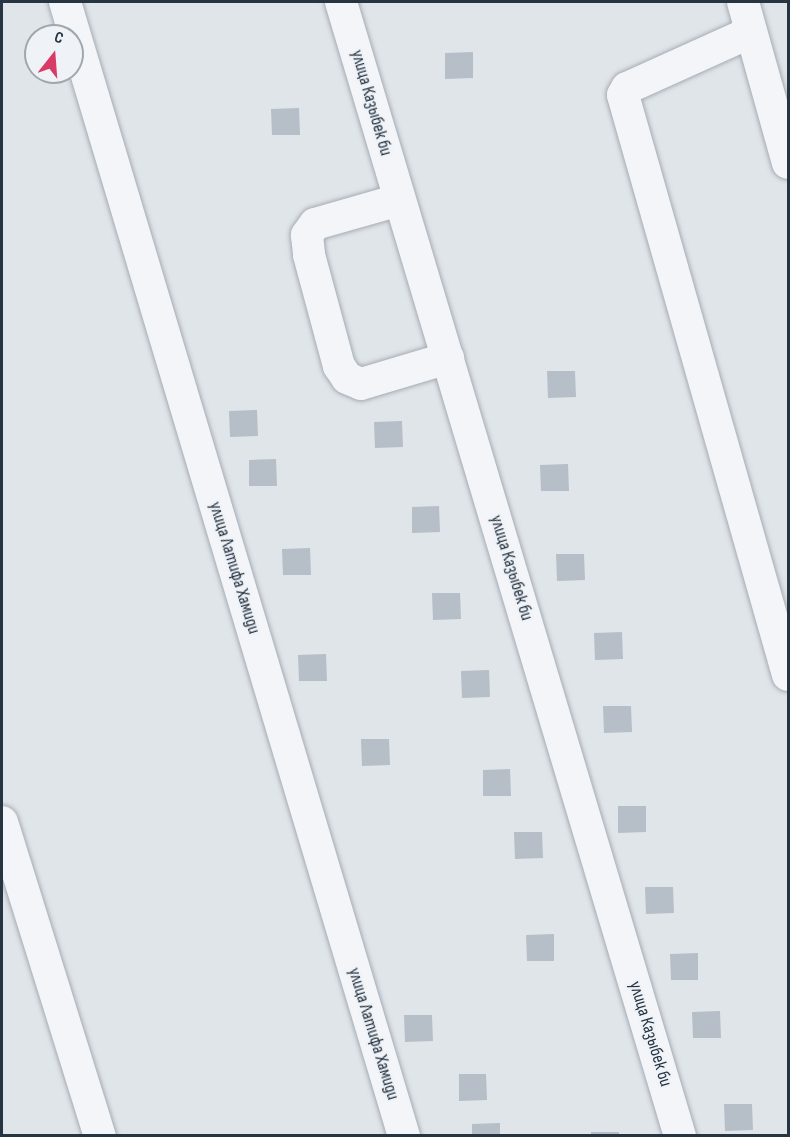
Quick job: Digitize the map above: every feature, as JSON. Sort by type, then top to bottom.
[{"type":"street","name":"улица Латифа Хамиди","points":[[65,2],[404,1136]]},
{"type":"street","name":"улица Казыбек би","points":[[341,2],[680,1136]]},
{"type":"street","points":[[743,2],[789,163]]},
{"type":"street","points":[[751,32],[627,88],[623,95],[789,675]]},
{"type":"street","points":[[399,200],[315,224],[308,235],[309,255],[339,366],[347,378],[361,384],[448,358]]},
{"type":"street","points":[[2,822],[100,1136]]},
{"type":"building","points":[[473,52],[473,78],[445,79],[445,53]]},
{"type":"building","points":[[299,108],[300,135],[272,135],[271,109]]},
{"type":"building","points":[[547,371],[575,371],[576,397],[548,398]]},
{"type":"building","points":[[257,410],[258,436],[230,437],[229,411]]},
{"type":"building","points":[[402,421],[403,447],[375,448],[374,422]]},
{"type":"building","points":[[276,459],[277,486],[249,486],[249,460]]},
{"type":"building","points":[[568,464],[569,491],[541,491],[540,465]]},
{"type":"building","points":[[439,506],[440,532],[412,533],[412,507]]},
{"type":"building","points":[[310,548],[311,575],[283,575],[282,549]]},
{"type":"building","points":[[556,554],[584,554],[585,580],[557,581]]},
{"type":"building","points":[[432,593],[460,593],[461,619],[433,620]]},
{"type":"building","points":[[622,632],[623,659],[595,660],[594,633]]},
{"type":"building","points":[[326,654],[327,681],[299,681],[298,655]]},
{"type":"building","points":[[489,670],[490,697],[462,698],[461,671]]},
{"type":"building","points":[[603,706],[631,706],[632,732],[604,733]]},
{"type":"building","points":[[361,739],[389,739],[390,765],[362,766]]},
{"type":"building","points":[[510,769],[511,796],[483,796],[483,770]]},
{"type":"building","points":[[618,806],[646,806],[646,832],[618,833]]},
{"type":"building","points":[[514,832],[542,832],[543,858],[515,859]]},
{"type":"building","points":[[645,887],[673,887],[674,913],[646,914]]},
{"type":"building","points":[[554,934],[554,961],[527,961],[526,935]]},
{"type":"building","points":[[698,953],[698,980],[671,980],[670,954]]},
{"type":"building","points":[[720,1011],[721,1038],[693,1038],[692,1012]]},
{"type":"building","points":[[404,1015],[432,1015],[433,1041],[405,1042]]},
{"type":"building","points":[[459,1074],[486,1074],[487,1100],[459,1101]]},
{"type":"building","points":[[724,1104],[752,1104],[753,1130],[725,1131]]},
{"type":"building","points":[[500,1123],[500,1136],[472,1136],[472,1124]]},
{"type":"building","points":[[591,1132],[619,1132],[619,1136],[591,1136]]}]
